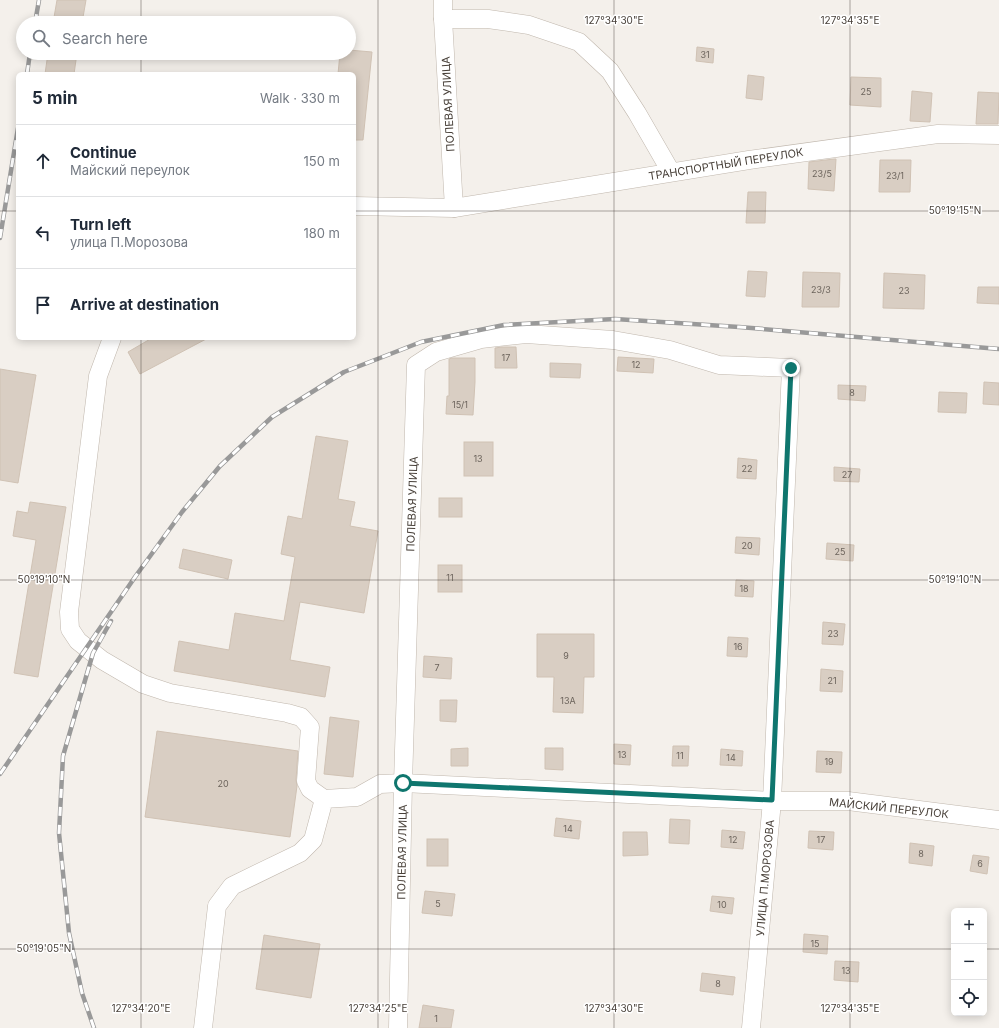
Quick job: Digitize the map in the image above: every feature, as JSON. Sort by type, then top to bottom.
[{"type":"street","name":"ПОЛЕВАЯ УЛИЦА","points":[[443,0],[454,208]]},
{"type":"street","points":[[443,19],[488,19],[529,25],[579,42],[610,71],[637,113],[671,172]]},
{"type":"street","name":"ТРАНСПОРТНЫЙ ПЕРЕУЛОК","points":[[356,206],[454,208],[671,172],[938,134],[999,135]]},
{"type":"street","name":"ПОЛЕВАЯ УЛИЦА","points":[[398,1028],[403,783],[416,365],[436,352],[481,339],[526,334],[613,340],[670,350],[719,365],[791,368]]},
{"type":"street","points":[[111,340],[98,376],[69,612],[70,629],[78,641],[86,648],[102,660],[143,684],[170,693],[287,712],[301,717],[310,727],[306,781],[310,789],[324,799],[313,840],[300,853],[232,886],[217,906],[203,1028]]},
{"type":"street","name":"УЛИЦА П.МОРОЗОВА","points":[[751,1028],[772,800],[791,368]]},
{"type":"street","name":"МАЙСКИЙ ПЕРЕУЛОК","points":[[324,799],[357,797],[380,784],[403,783],[772,800],[848,801],[999,820]]},
{"type":"building","points":[[57,0],[86,0],[83,16],[54,16]]},
{"type":"building","points":[[697,47],[714,49],[713,63],[696,61]]},
{"type":"building","points":[[356,51],[372,52],[363,140],[356,140],[356,72],[338,72],[339,60],[356,60]]},
{"type":"building","points":[[47,60],[76,60],[74,72],[45,72]]},
{"type":"building","points":[[748,75],[764,77],[762,100],[746,98]]},
{"type":"building","points":[[851,77],[881,78],[881,107],[850,105]]},
{"type":"building","points":[[912,91],[932,93],[930,122],[910,121]]},
{"type":"building","points":[[978,92],[999,93],[998,124],[976,124]]},
{"type":"building","points":[[836,159],[834,191],[808,189],[809,162]]},
{"type":"building","points":[[880,160],[911,160],[910,192],[879,192]]},
{"type":"building","points":[[748,192],[766,192],[765,223],[746,223]]},
{"type":"building","points":[[748,271],[767,272],[765,297],[746,296]]},
{"type":"building","points":[[803,272],[840,273],[839,307],[802,307]]},
{"type":"building","points":[[884,273],[925,275],[924,309],[883,308]]},
{"type":"building","points":[[978,287],[999,287],[999,304],[977,303]]},
{"type":"building","points":[[149,340],[204,340],[140,374],[128,352]]},
{"type":"building","points":[[516,347],[517,368],[495,368],[495,348]]},
{"type":"building","points":[[618,357],[654,359],[653,373],[617,371]]},
{"type":"building","points":[[475,358],[473,415],[446,414],[447,396],[449,396],[449,359]]},
{"type":"building","points":[[550,363],[581,364],[580,378],[550,377]]},
{"type":"building","points":[[0,369],[36,375],[18,483],[0,480]]},
{"type":"building","points":[[984,382],[999,383],[999,405],[983,404]]},
{"type":"building","points":[[838,385],[866,386],[865,401],[838,399]]},
{"type":"building","points":[[939,392],[967,393],[966,413],[938,412]]},
{"type":"building","points":[[316,436],[348,441],[338,499],[355,502],[350,526],[378,531],[364,613],[300,602],[290,660],[330,667],[325,697],[174,671],[179,641],[229,650],[235,613],[284,621],[295,557],[281,554],[288,516],[302,519]]},
{"type":"building","points":[[464,442],[493,442],[493,476],[464,476]]},
{"type":"building","points":[[738,458],[757,460],[756,479],[737,478]]},
{"type":"building","points":[[834,467],[860,469],[859,482],[834,481]]},
{"type":"building","points":[[439,498],[462,498],[462,517],[439,517]]},
{"type":"building","points":[[30,502],[66,507],[38,677],[14,673],[36,540],[13,536],[17,511],[28,513]]},
{"type":"building","points":[[736,537],[760,538],[759,555],[735,553]]},
{"type":"building","points":[[827,543],[854,545],[853,561],[826,559]]},
{"type":"building","points":[[183,549],[232,560],[228,579],[179,568]]},
{"type":"building","points":[[438,565],[462,565],[462,592],[438,592]]},
{"type":"building","points":[[736,580],[754,581],[753,597],[735,596]]},
{"type":"building","points":[[823,622],[845,624],[843,645],[822,644]]},
{"type":"building","points":[[537,634],[594,634],[594,677],[584,677],[583,713],[553,712],[554,677],[537,677]]},
{"type":"building","points":[[728,637],[748,638],[747,657],[727,656]]},
{"type":"building","points":[[424,656],[452,658],[451,679],[423,677]]},
{"type":"building","points":[[821,669],[843,671],[842,692],[820,691]]},
{"type":"building","points":[[440,700],[457,700],[456,722],[440,721]]},
{"type":"building","points":[[330,717],[359,721],[353,777],[324,774]]},
{"type":"building","points":[[157,731],[298,751],[297,786],[290,837],[145,817]]},
{"type":"building","points":[[614,744],[631,745],[630,765],[614,764]]},
{"type":"building","points":[[673,746],[689,746],[688,766],[672,766]]},
{"type":"building","points":[[468,748],[468,766],[451,766],[451,749]]},
{"type":"building","points":[[545,748],[563,748],[563,770],[545,769]]},
{"type":"building","points":[[721,749],[743,751],[742,766],[720,765]]},
{"type":"building","points":[[817,751],[842,752],[841,773],[816,772]]},
{"type":"building","points":[[556,818],[581,821],[579,839],[554,836]]},
{"type":"building","points":[[670,819],[690,820],[689,844],[669,843]]},
{"type":"building","points":[[722,830],[745,832],[743,849],[721,847]]},
{"type":"building","points":[[809,831],[834,832],[833,850],[808,848]]},
{"type":"building","points":[[623,832],[647,832],[648,855],[623,856]]},
{"type":"building","points":[[427,839],[448,839],[448,866],[427,866]]},
{"type":"building","points":[[910,843],[934,846],[932,866],[909,863]]},
{"type":"building","points":[[973,855],[989,857],[987,874],[970,871]]},
{"type":"building","points":[[425,891],[455,894],[452,916],[422,913]]},
{"type":"building","points":[[712,896],[734,898],[732,914],[710,911]]},
{"type":"building","points":[[804,934],[828,936],[827,954],[803,952]]},
{"type":"building","points":[[264,935],[320,944],[311,998],[256,989]]},
{"type":"building","points":[[835,961],[859,962],[858,982],[834,980]]},
{"type":"building","points":[[702,973],[735,977],[733,995],[700,991]]},
{"type":"building","points":[[423,1005],[454,1010],[451,1028],[419,1028]]},
{"type":"railway","points":[[36,16],[39,0]]},
{"type":"railway","points":[[27,72],[29,60]]},
{"type":"railway","points":[[0,238],[16,140]]},
{"type":"railway","points":[[0,774],[135,577],[182,512],[220,466],[272,417],[344,372],[421,342],[504,325],[615,319],[739,327],[999,349]]},
{"type":"railway","points":[[94,1028],[82,993],[69,933],[59,833],[63,756],[93,653],[111,621]]},
{"type":"route","points":[[403,783],[772,800],[791,368]]}]
